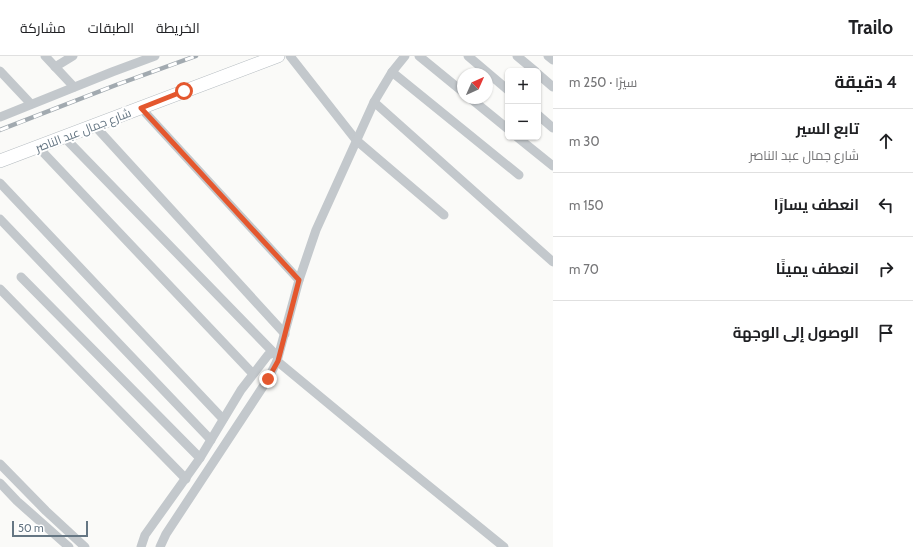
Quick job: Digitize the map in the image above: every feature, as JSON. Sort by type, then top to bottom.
[{"type":"street","points":[[45,56],[74,87]]},
{"type":"street","points":[[55,67],[73,56]]},
{"type":"street","points":[[0,107],[4,116],[155,56]]},
{"type":"street","name":"شارع جمال عبد الناصر","points":[[0,161],[278,56]]},
{"type":"street","points":[[290,56],[356,140],[444,215]]},
{"type":"street","points":[[160,547],[166,534],[268,379],[285,334],[299,280],[316,230],[374,102],[392,72],[405,56]]},
{"type":"street","points":[[419,56],[457,87]]},
{"type":"street","points":[[468,56],[505,87]]},
{"type":"street","points":[[517,56],[531,68]]},
{"type":"street","points":[[548,56],[553,60]]},
{"type":"street","points":[[0,71],[31,104]]},
{"type":"street","points":[[392,72],[519,175]]},
{"type":"street","points":[[541,77],[553,87]]},
{"type":"street","points":[[374,102],[553,262]]},
{"type":"street","points":[[477,104],[505,127]]},
{"type":"street","points":[[141,108],[299,280]]},
{"type":"street","points":[[541,118],[553,128]]},
{"type":"street","points":[[94,125],[285,334]]},
{"type":"street","points":[[64,137],[277,357],[381,447],[504,547]]},
{"type":"street","points":[[521,140],[553,166]]},
{"type":"street","points":[[38,147],[253,374]]},
{"type":"street","points":[[0,183],[223,419]]},
{"type":"street","points":[[0,219],[211,440]]},
{"type":"street","points":[[21,277],[200,458]]},
{"type":"street","points":[[0,289],[186,479]]},
{"type":"street","points":[[141,547],[145,535],[200,458],[241,390],[268,355],[277,357]]},
{"type":"street","points":[[0,464],[46,511],[85,547]]},
{"type":"street","points":[[0,483],[17,501],[69,547]]},
{"type":"railway","points":[[0,130],[196,56]]},
{"type":"route","points":[[184,91],[141,108],[299,280],[278,361],[268,379]]}]
